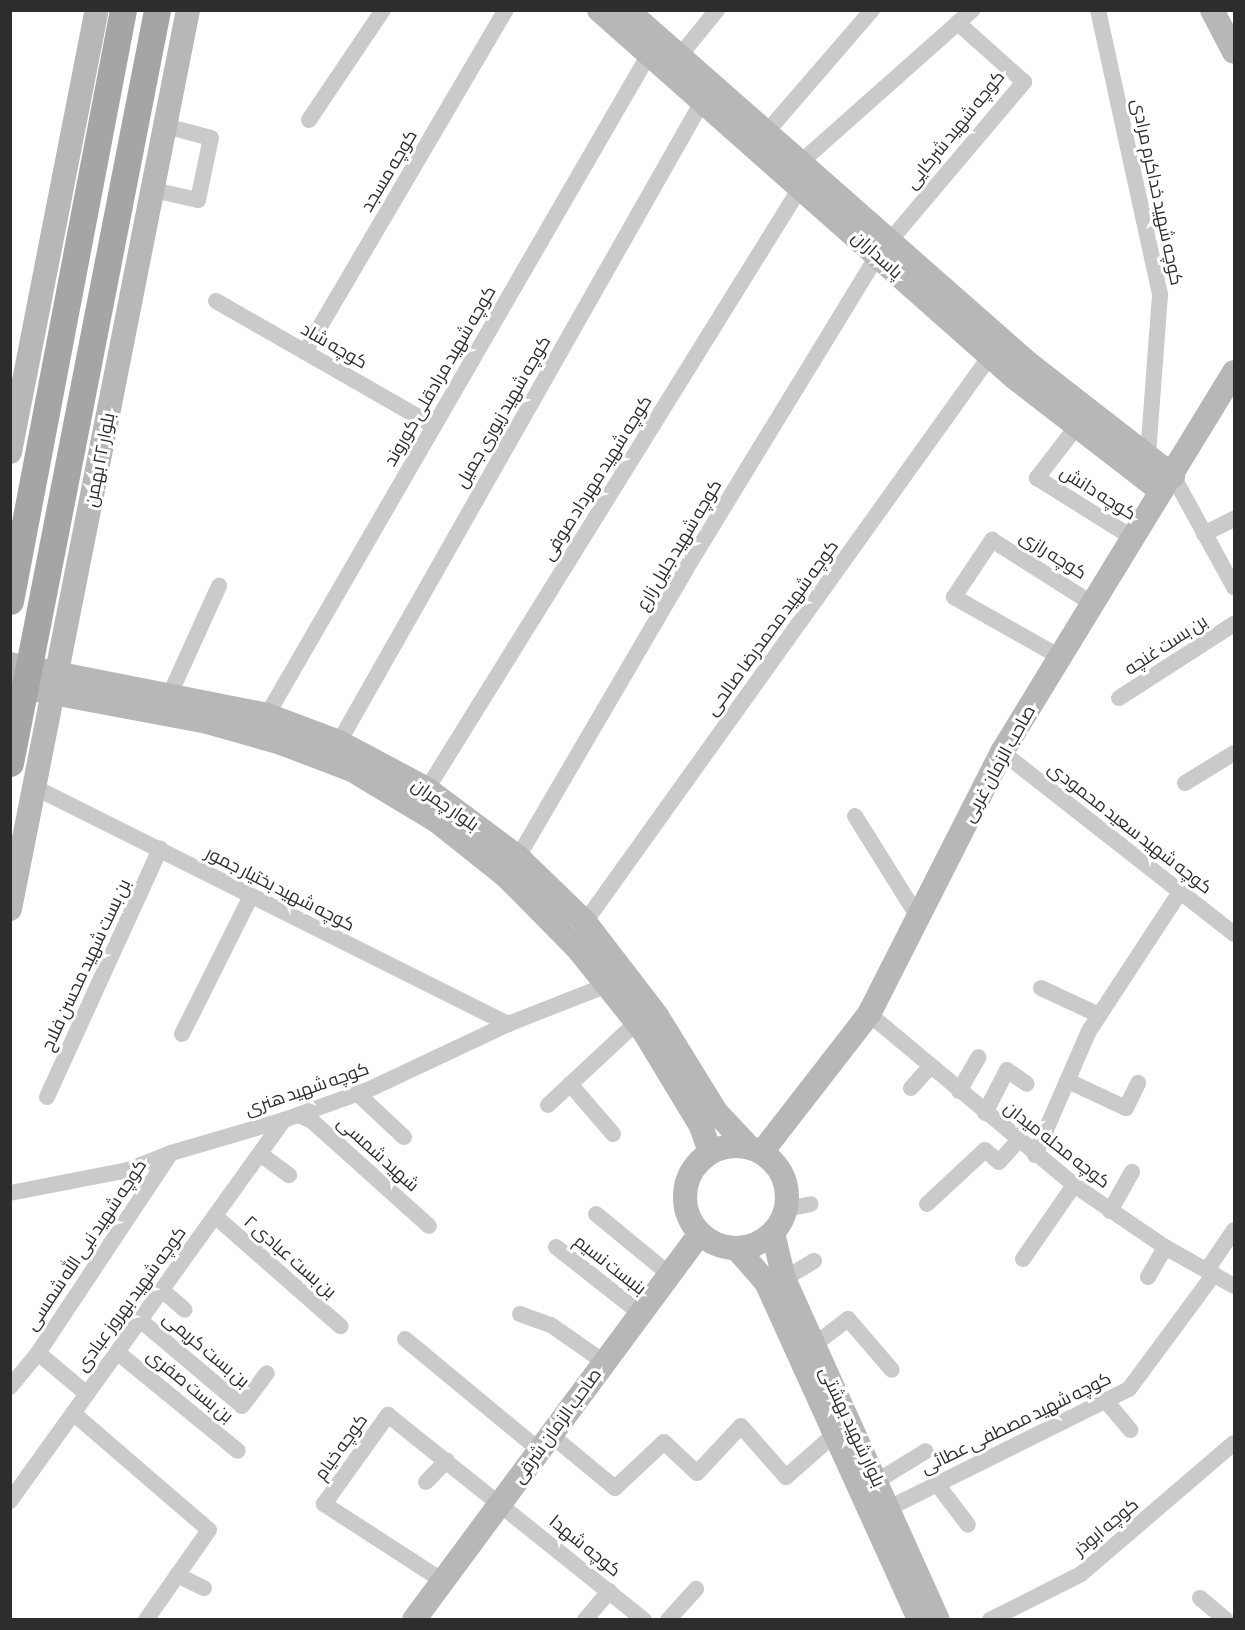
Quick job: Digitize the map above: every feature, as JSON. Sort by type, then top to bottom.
[{"type":"main road","points":[[10,452],[97,10]]},
{"type":"main road","points":[[10,601],[123,10]]},
{"type":"main road","name":"بلوار ۲۲ بهمن","points":[[10,763],[19,676],[157,10]]},
{"type":"main road","name":"بلوار ۲۲ بهمن","points":[[10,909],[57,683],[188,10]]},
{"type":"main road","name":"پاسداران","points":[[599,10],[648,56],[800,188],[883,249],[1148,454],[1167,484]]},
{"type":"main road","name":"پاسداران","points":[[627,10],[678,58],[765,134],[801,162],[990,357],[1077,426],[1167,484]]},
{"type":"main road","points":[[1212,10],[1234,52]]},
{"type":"main road","name":"صاحب الزمان غربی","points":[[755,1149],[869,1014],[1002,752],[1133,537],[1225,400],[1234,372]]},
{"type":"main road","name":"بلوار چمران","points":[[19,676],[57,683],[207,722],[352,770],[437,821],[506,876],[578,949],[605,986],[637,1022],[701,1126],[710,1152]]},
{"type":"main road","name":"بلوار چمران","points":[[57,683],[170,694],[267,715],[339,742],[427,789],[518,857],[585,922],[657,1016],[717,1113],[755,1149]]},
{"type":"main road","points":[[729,1146],[755,1149],[781,1170],[786,1183],[786,1209],[773,1233],[750,1246],[736,1248],[723,1246],[700,1233],[692,1223],[685,1197],[692,1171],[710,1152],[729,1146]]},
{"type":"main road","name":"صاحب الزمان شرقی","points":[[414,1620],[700,1233]]},
{"type":"main road","name":"بلوار شهید بهشتی","points":[[773,1233],[784,1279],[938,1620]]},
{"type":"main road","name":"بلوار شهید بهشتی","points":[[736,1248],[766,1282],[919,1620]]},
{"type":"street","points":[[309,120],[383,10]]},
{"type":"street","name":"کوچه مسجد","points":[[305,352],[506,10]]},
{"type":"street","points":[[678,58],[717,10]]},
{"type":"street","points":[[765,134],[872,10]]},
{"type":"street","points":[[801,162],[972,10]]},
{"type":"street","name":"کوچه شهید خداکرم مرادی","points":[[1098,10],[1160,295],[1148,454]]},
{"type":"street","name":"کوچه شهید شرکایی","points":[[883,249],[1024,82],[958,23]]},
{"type":"street","name":"کوچه شهید مرادقلی کوروند","points":[[267,715],[648,56]]},
{"type":"street","name":"کوچه شهید زیوری جمیل","points":[[339,742],[702,102]]},
{"type":"street","points":[[153,190],[198,200],[211,138],[166,126]]},
{"type":"street","name":"کوچه شهید مهرداد صوفی","points":[[427,789],[800,188]]},
{"type":"street","name":"کوچه شهید جلیل زارع","points":[[518,857],[686,569],[883,249]]},
{"type":"street","name":"کوچه شاد","points":[[216,301],[434,426]]},
{"type":"street","name":"کوچه شهید محمدرضا صالحی","points":[[585,922],[990,357]]},
{"type":"street","name":"کوچه دانش","points":[[1077,426],[1037,478],[1133,537]]},
{"type":"street","points":[[1167,484],[1204,534],[1234,587]]},
{"type":"street","points":[[1204,534],[1234,519]]},
{"type":"street","name":"کوچه رازی","points":[[1060,657],[954,597],[992,540],[1093,604]]},
{"type":"street","points":[[170,694],[219,586]]},
{"type":"street","name":"بن بست غنچه","points":[[1119,698],[1234,624]]},
{"type":"street","name":"کوچه شهید سعید محمودی","points":[[1002,752],[1234,934]]},
{"type":"street","points":[[1185,783],[1234,753]]},
{"type":"street","name":"کوچه شهید بختیار جمور","points":[[36,788],[160,849],[250,898],[508,1024]]},
{"type":"street","points":[[855,816],[918,917]]},
{"type":"street","name":"بن بست شهید محسن فلاح","points":[[47,1097],[160,849]]},
{"type":"street","points":[[1035,1155],[1099,1015],[1180,892]]},
{"type":"street","points":[[182,1034],[250,898]]},
{"type":"street","name":"کوچه شهید هنری","points":[[10,1193],[128,1170],[171,1153],[291,1118],[358,1094],[508,1024],[605,986]]},
{"type":"street","points":[[1041,988],[1099,1015]]},
{"type":"street","name":"کوچه محله میدان","points":[[869,1014],[1018,1141],[1074,1185],[1165,1247],[1234,1286]]},
{"type":"street","points":[[548,1106],[637,1022]]},
{"type":"street","points":[[959,1091],[979,1057]]},
{"type":"street","points":[[911,1088],[930,1066]]},
{"type":"street","points":[[985,1113],[1007,1070],[1027,1084]]},
{"type":"street","points":[[1068,1081],[1126,1108],[1138,1083]]},
{"type":"street","points":[[570,1084],[613,1134]]},
{"type":"street","points":[[358,1094],[404,1137]]},
{"type":"street","name":"کوچه شهید بهروز عبادی","points":[[10,1501],[260,1154],[291,1118]]},
{"type":"street","name":"شهید شمسی","points":[[291,1118],[312,1121],[429,1226]]},
{"type":"street","points":[[927,1204],[985,1150],[999,1162],[1018,1141]]},
{"type":"street","name":"کوچه شهید نبی الله شمسی","points":[[10,1387],[38,1353],[171,1153]]},
{"type":"street","points":[[260,1154],[289,1175]]},
{"type":"street","points":[[1110,1211],[1132,1172]]},
{"type":"street","points":[[1023,1260],[1074,1185]]},
{"type":"street","points":[[786,1209],[811,1204]]},
{"type":"street","points":[[596,1214],[669,1274]]},
{"type":"street","name":"بن بست عبادی ۲","points":[[215,1216],[340,1326]]},
{"type":"street","name":"کوچه شهید مصطفی عطائی","points":[[889,1508],[1129,1389],[1210,1272],[1234,1230]]},
{"type":"street","name":"بنبست نسیم","points":[[556,1247],[640,1314]]},
{"type":"street","points":[[1148,1277],[1165,1247]]},
{"type":"street","points":[[784,1279],[814,1261]]},
{"type":"street","points":[[162,1290],[185,1310]]},
{"type":"street","points":[[520,1314],[551,1325],[604,1362]]},
{"type":"street","points":[[814,1345],[848,1319],[892,1370]]},
{"type":"street","name":"بن بست کریمی","points":[[140,1320],[242,1406],[267,1373]]},
{"type":"street","points":[[405,1339],[545,1443],[615,1488],[664,1442],[697,1473],[741,1426],[786,1477],[835,1434]]},
{"type":"street","name":"بن بست صفری","points":[[117,1352],[238,1451]]},
{"type":"street","points":[[38,1353],[87,1394]]},
{"type":"street","points":[[1106,1401],[1130,1430]]},
{"type":"street","points":[[73,1413],[209,1530],[177,1575],[153,1617]]},
{"type":"street","name":"کوچه خیام","points":[[442,1581],[324,1504],[388,1415],[501,1502]]},
{"type":"street","name":"کوچه ابوذر","points":[[990,1620],[1081,1574],[1234,1443]]},
{"type":"street","points":[[877,1481],[926,1451]]},
{"type":"street","points":[[426,1482],[447,1460]]},
{"type":"street","points":[[937,1484],[968,1525]]},
{"type":"street","name":"کوچه شهدا","points":[[501,1502],[644,1620]]},
{"type":"street","points":[[177,1575],[204,1588]]},
{"type":"street","points":[[668,1620],[696,1589]]},
{"type":"street","points":[[585,1620],[609,1591]]},
{"type":"street","points":[[1200,1598],[1226,1620]]}]
